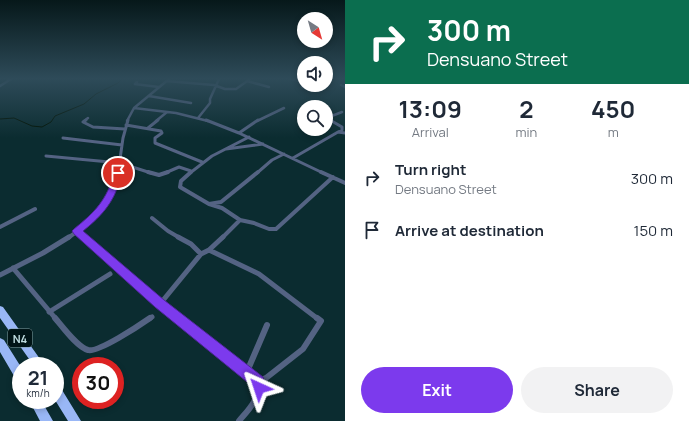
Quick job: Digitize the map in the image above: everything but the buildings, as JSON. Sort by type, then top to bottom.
[{"type":"highway","name":"N4","points":[[0,310],[34,357]]},
{"type":"highway","name":"N4","points":[[0,342],[12,361]]},
{"type":"highway","points":[[64,403],[75,421]]},
{"type":"highway","points":[[40,409],[47,421]]},
{"type":"street","points":[[0,275],[77,231],[94,217],[108,200],[115,184],[120,163],[122,145],[130,113],[146,99]]},
{"type":"street","points":[[165,99],[190,103]]},
{"type":"street","points":[[198,118],[210,103],[210,99]]},
{"type":"street","points":[[134,108],[198,118],[249,137],[345,183]]},
{"type":"street","points":[[239,133],[258,120],[284,108]]},
{"type":"street","points":[[148,128],[166,112]]},
{"type":"street","points":[[293,158],[342,130],[342,127],[330,120],[329,117],[342,112]]},
{"type":"street","points":[[88,118],[83,122],[89,126],[148,128],[163,132],[155,138],[155,143],[202,162]]},
{"type":"street","points":[[338,132],[345,133]]},
{"type":"street","points":[[249,137],[202,162],[181,181],[180,186],[209,204],[222,208],[240,220],[254,223],[268,229],[276,229],[333,177]]},
{"type":"street","points":[[63,138],[122,145]]},
{"type":"street","points":[[224,149],[263,144]]},
{"type":"street","points":[[209,204],[221,202],[272,160],[284,154]]},
{"type":"street","points":[[46,156],[120,163],[159,176],[179,167],[191,171]]},
{"type":"street","points":[[221,202],[222,208]]},
{"type":"street","points":[[0,227],[35,209]]},
{"type":"street","points":[[152,218],[168,231],[192,244],[201,254]]},
{"type":"street","points":[[160,304],[201,254],[209,250],[240,220]]},
{"type":"street","points":[[77,231],[160,304],[246,374],[258,382],[259,388],[257,400],[239,421]]},
{"type":"street","points":[[209,250],[259,274],[320,321],[303,349],[266,378],[258,382]]},
{"type":"street","points":[[14,268],[49,312],[80,345],[88,350],[94,350],[104,346],[152,317]]},
{"type":"street","points":[[49,312],[110,274]]},
{"type":"street","points":[[246,374],[267,325]]},
{"type":"waterway","points":[[0,119],[14,118],[32,126],[42,127],[51,122],[55,116],[84,104],[90,99]]},
{"type":"route","points":[[118,173],[112,192],[102,209],[77,231],[160,304],[246,374],[258,382],[259,388]]}]
